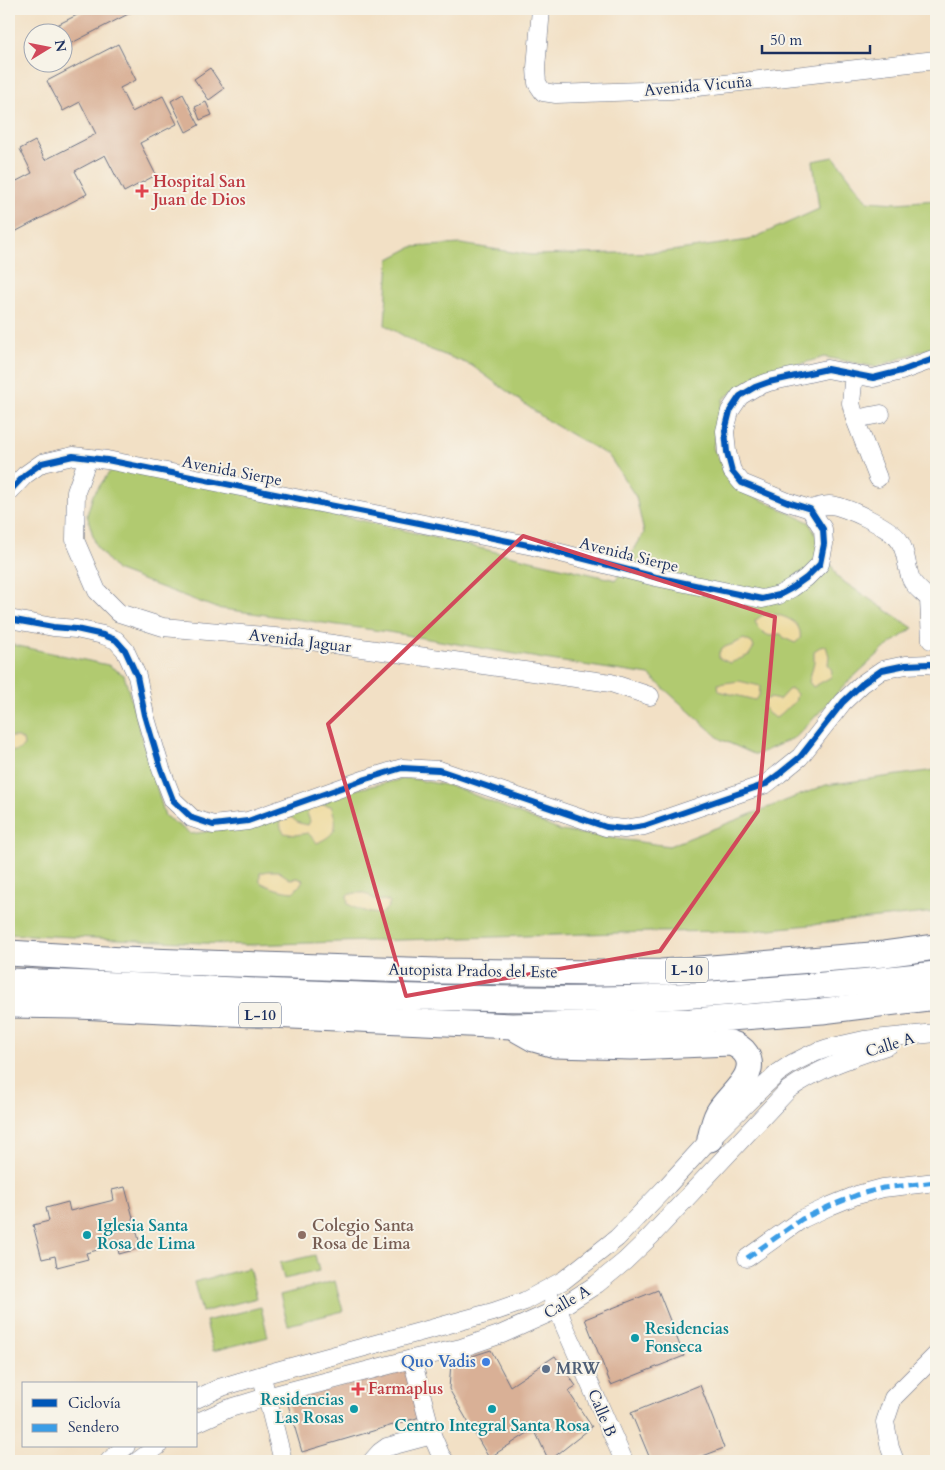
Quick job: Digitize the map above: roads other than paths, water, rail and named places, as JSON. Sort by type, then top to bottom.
[{"type":"highway","name":"Autopista Prados del Este","points":[[9,953],[122,960],[436,971],[599,973],[661,972],[884,954],[936,947]]},
{"type":"highway","name":"Autopista Prados del Este","points":[[9,981],[436,998],[603,999],[664,997],[936,974]]},
{"type":"highway","points":[[512,1026],[691,1021],[822,1011],[936,997]]},
{"type":"highway","name":"L-10","points":[[9,1005],[77,1006],[512,1026]]},
{"type":"highway","points":[[512,1026],[534,1039],[555,1045],[631,1047],[730,1043],[737,1045],[749,1060],[748,1074],[718,1113],[710,1139]]},
{"type":"street","name":"Avenida Vicuña","points":[[542,9],[536,68],[537,83],[543,92],[556,94],[671,90],[936,60]]},
{"type":"street","points":[[931,640],[929,599],[917,589],[911,580],[905,553],[895,534],[854,512],[829,505],[810,509],[788,502],[742,482],[732,471],[727,452],[725,431],[730,411],[740,396],[755,387],[769,382],[827,369],[873,378],[936,358]]},
{"type":"street","points":[[854,374],[851,403],[855,419],[878,478]]},
{"type":"street","points":[[855,419],[881,414]]},
{"type":"street","name":"Avenida Sierpe","points":[[9,492],[25,475],[42,463],[73,456],[88,458],[116,462],[533,546],[656,577],[762,599],[779,595],[792,588],[820,564],[824,544],[823,529],[810,509]]},
{"type":"street","name":"Avenida Jaguar","points":[[88,458],[76,492],[75,540],[97,591],[119,613],[163,627],[336,644],[611,683],[650,696]]},
{"type":"street","points":[[9,619],[103,635],[116,640],[125,650],[137,676],[144,715],[173,800],[192,818],[213,825],[248,821],[402,768],[439,770],[606,827],[644,826],[766,784],[800,757],[843,702],[862,684],[882,670],[906,665],[929,664],[936,666]]},
{"type":"street","name":"Calle A","points":[[198,1398],[262,1375],[493,1312],[524,1301],[564,1280],[617,1238],[710,1139],[778,1073],[811,1054],[828,1048],[864,1040],[929,1034]]},
{"type":"street","name":"Calle A","points":[[198,1423],[227,1409],[267,1397],[461,1348],[502,1334],[558,1309],[596,1284],[625,1261],[650,1237],[788,1090],[805,1078],[846,1059],[929,1034]]},
{"type":"street","points":[[747,1258],[802,1219],[857,1195],[883,1188],[936,1182]]},
{"type":"street","name":"Calle B","points":[[547,1289],[558,1309],[624,1461]]},
{"type":"street","points":[[895,1461],[884,1422],[893,1398],[936,1355]]},
{"type":"street","points":[[412,1359],[432,1435],[441,1456],[446,1461]]},
{"type":"street","points":[[262,1375],[283,1461]]},
{"type":"street","points":[[372,1461],[386,1448],[432,1435]]},
{"type":"street","points":[[109,1461],[124,1448]]},
{"type":"street","points":[[138,1461],[155,1448]]},
{"type":"place","name":"Hospital San Juan de Dios","points":[[142,191]]},
{"type":"place","name":"Iglesia Santa Rosa de Lima","points":[[87,1235]]},
{"type":"place","name":"Colegio Santa Rosa de Lima","points":[[302,1235]]},
{"type":"place","name":"Residencias Fonseca","points":[[635,1338]]},
{"type":"place","name":"Quo Vadis","points":[[486,1362]]},
{"type":"place","name":"MRW","points":[[546,1369]]},
{"type":"place","name":"Farmaplus","points":[[358,1389]]},
{"type":"place","name":"Residencias Las Rosas","points":[[354,1409]]},
{"type":"place","name":"Centro Integral Santa Rosa","points":[[492,1409]]}]
